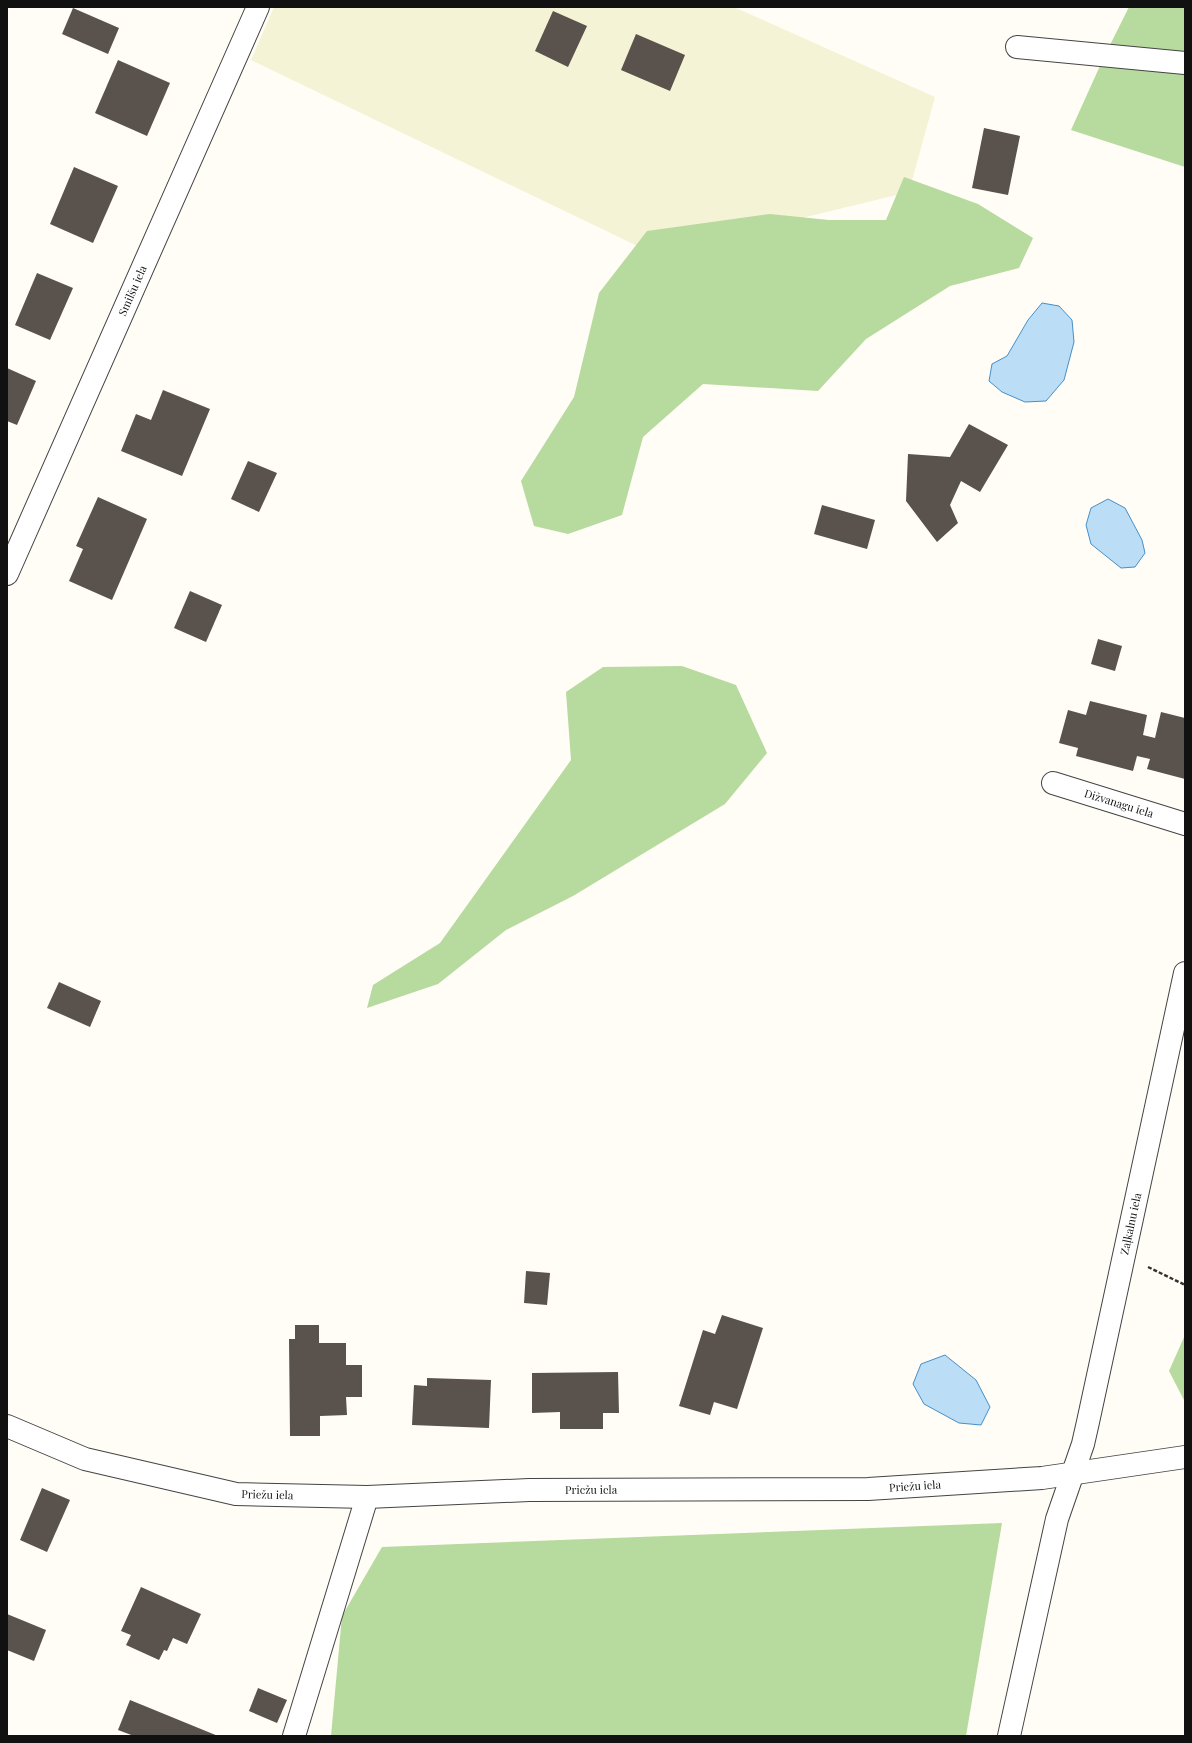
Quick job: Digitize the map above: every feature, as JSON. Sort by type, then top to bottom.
[{"type":"street","name":"Smilšu iela","points":[[7,574],[258,7]]},
{"type":"street","points":[[1017,47],[1185,63]]},
{"type":"street","name":"Dižvanagu iela","points":[[1053,783],[1185,824]]},
{"type":"street","name":"Zaļkalnu iela","points":[[1009,1736],[1057,1519],[1088,1422],[1185,972]]},
{"type":"street","name":"Priežu iela","points":[[7,1426],[86,1459],[236,1494],[367,1497],[529,1490],[868,1489],[1023,1480],[1185,1458]]},
{"type":"street","points":[[294,1736],[367,1497]]},
{"type":"path","points":[[1125,1255],[1185,1285]]},
{"type":"shaded area","points":[[274,7],[734,7],[935,97],[909,192],[654,254],[251,60]]},
{"type":"green space","points":[[1129,7],[1185,7],[1185,167],[1071,130],[1104,57]]},
{"type":"green space","points":[[904,177],[978,204],[1033,238],[1019,268],[950,286],[866,339],[818,391],[703,384],[643,437],[622,515],[568,534],[534,526],[521,481],[574,397],[599,293],[647,231],[770,214],[829,220],[886,220]]},
{"type":"green space","points":[[682,666],[736,685],[767,753],[725,804],[573,896],[506,930],[438,984],[367,1008],[373,985],[440,943],[571,760],[566,692],[603,667]]},
{"type":"green space","points":[[1185,1335],[1185,1402],[1169,1371]]},
{"type":"green space","points":[[1002,1523],[966,1736],[331,1736],[342,1616],[382,1547]]},
{"type":"water","points":[[1042,303],[1059,306],[1072,320],[1074,342],[1064,380],[1046,401],[1025,402],[1002,392],[989,381],[992,364],[1007,356],[1028,320]]},
{"type":"water","points":[[1108,499],[1125,508],[1142,540],[1145,553],[1135,567],[1121,568],[1091,544],[1086,525],[1091,508]]},
{"type":"water","points":[[945,1355],[976,1380],[990,1407],[981,1425],[959,1423],[924,1404],[913,1384],[921,1364]]},
{"type":"building","points":[[73,8],[119,28],[108,54],[62,34]]},
{"type":"building","points":[[553,11],[587,26],[568,67],[535,51]]},
{"type":"building","points":[[636,34],[685,55],[670,91],[621,70]]},
{"type":"building","points":[[118,60],[170,83],[147,136],[95,113]]},
{"type":"building","points":[[984,128],[1020,136],[1008,195],[972,188]]},
{"type":"building","points":[[74,167],[118,186],[93,243],[50,224]]},
{"type":"building","points":[[37,273],[73,288],[50,340],[15,325]]},
{"type":"building","points":[[7,368],[36,381],[17,425],[7,421]]},
{"type":"building","points":[[163,390],[210,409],[182,476],[121,451],[136,414],[151,420]]},
{"type":"building","points":[[969,424],[1008,445],[980,492],[961,481],[950,505],[958,523],[937,542],[906,501],[908,454],[950,457]]},
{"type":"building","points":[[248,461],[277,473],[259,512],[231,499]]},
{"type":"building","points":[[98,497],[147,519],[112,600],[69,581],[83,549],[76,546]]},
{"type":"building","points":[[822,505],[875,520],[867,549],[814,534]]},
{"type":"building","points":[[190,591],[222,605],[206,642],[174,628]]},
{"type":"building","points":[[1098,639],[1122,646],[1115,671],[1091,664]]},
{"type":"building","points":[[1090,701],[1147,715],[1143,735],[1155,738],[1161,712],[1185,718],[1185,779],[1147,769],[1150,759],[1137,756],[1133,771],[1076,756],[1078,748],[1059,743],[1068,710],[1086,715]]},
{"type":"building","points":[[59,982],[101,1001],[90,1027],[47,1008]]},
{"type":"building","points":[[526,1271],[550,1273],[547,1305],[524,1303]]},
{"type":"building","points":[[722,1315],[763,1328],[737,1409],[714,1402],[710,1415],[679,1406],[703,1330],[715,1334]]},
{"type":"building","points":[[295,1325],[319,1325],[319,1343],[346,1343],[346,1365],[362,1365],[362,1397],[346,1397],[347,1415],[320,1416],[320,1436],[290,1436],[289,1339],[295,1339]]},
{"type":"building","points":[[618,1372],[619,1413],[603,1413],[603,1429],[560,1429],[560,1412],[532,1413],[532,1373]]},
{"type":"building","points":[[427,1378],[491,1380],[489,1428],[412,1425],[414,1385],[427,1386]]},
{"type":"building","points":[[42,1488],[70,1500],[47,1552],[20,1540]]},
{"type":"building","points":[[141,1587],[201,1614],[187,1644],[173,1638],[167,1651],[164,1650],[159,1660],[126,1645],[131,1635],[121,1631]]},
{"type":"building","points":[[7,1614],[46,1630],[34,1661],[7,1650]]},
{"type":"building","points":[[258,1688],[287,1700],[277,1723],[249,1711]]},
{"type":"building","points":[[130,1700],[218,1736],[134,1736],[118,1730]]}]
